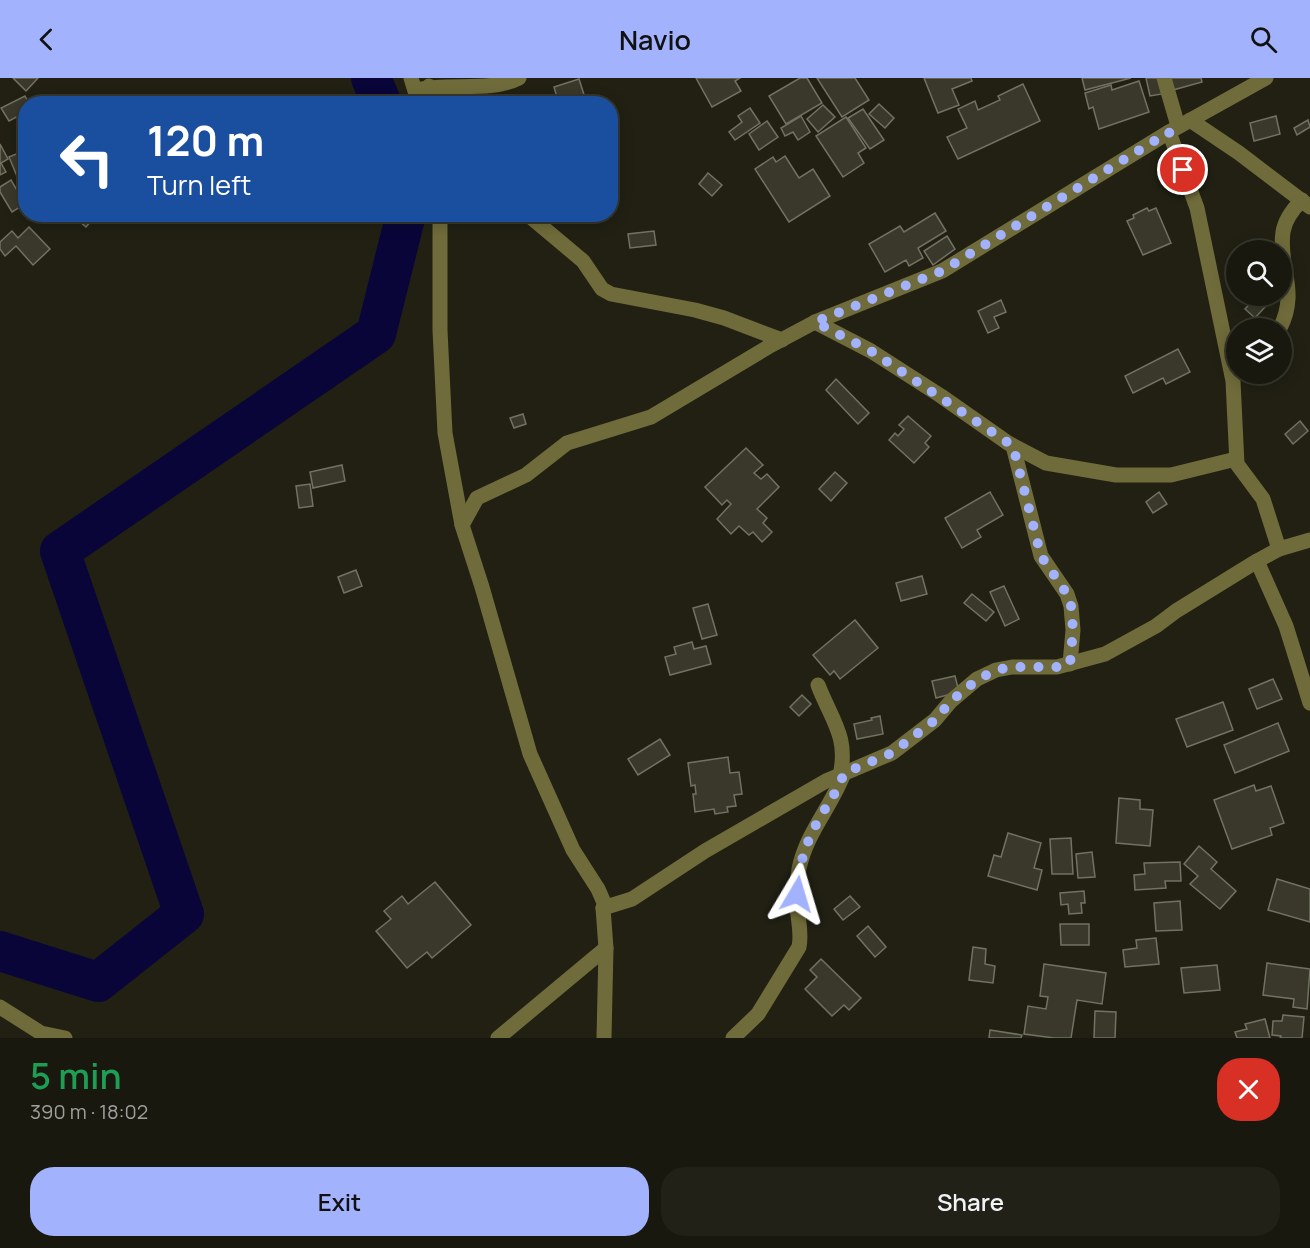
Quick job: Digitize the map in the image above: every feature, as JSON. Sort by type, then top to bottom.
[{"type":"street","points":[[419,89],[507,84],[519,78]]},
{"type":"street","points":[[1164,78],[1179,126],[1226,331]]},
{"type":"street","points":[[462,525],[477,498],[526,475],[567,443],[651,417],[815,322],[942,271],[1179,126],[1266,78]]},
{"type":"street","points":[[1179,126],[1239,153],[1306,203],[1292,211],[1283,232],[1288,300],[1285,318]]},
{"type":"street","points":[[440,222],[440,330],[445,433],[462,525],[530,754],[573,850],[606,905],[603,908],[606,948],[604,1038]]},
{"type":"street","points":[[537,222],[583,261],[602,288],[611,294],[695,310],[724,318],[782,340]]},
{"type":"street","points":[[815,322],[871,351],[1013,446],[1046,463],[1116,475],[1171,475],[1236,459]]},
{"type":"street","points":[[1237,384],[1237,465],[1263,499],[1279,549]]},
{"type":"street","points":[[1013,446],[1041,556],[1067,594],[1071,606],[1073,630],[1070,664]]},
{"type":"street","points":[[603,908],[632,899],[784,804],[842,774],[892,753],[935,720],[951,701],[977,680],[996,670],[1012,667],[1057,667],[1105,654],[1257,561],[1279,549],[1310,540]]},
{"type":"street","points":[[1257,561],[1286,626],[1310,703]]},
{"type":"street","points":[[733,1038],[758,1014],[799,947],[801,938],[797,894],[802,856],[816,824],[836,794],[842,774],[844,760],[840,733],[826,707],[818,685]]},
{"type":"street","points":[[498,1038],[606,948]]},
{"type":"street","points":[[0,1007],[41,1033],[65,1038]]},
{"type":"building","points":[[13,78],[38,78],[26,91]]},
{"type":"building","points":[[696,78],[740,78],[735,81],[741,91],[712,107]]},
{"type":"building","points":[[800,78],[807,78],[822,103],[786,124],[769,96]]},
{"type":"building","points":[[817,78],[855,78],[869,100],[842,117]]},
{"type":"building","points":[[924,78],[971,78],[972,81],[952,89],[959,105],[938,113]]},
{"type":"building","points":[[1082,78],[1131,78],[1085,90]]},
{"type":"building","points":[[1146,78],[1158,78],[1162,94],[1150,96]]},
{"type":"building","points":[[1170,78],[1201,78],[1202,82],[1173,90]]},
{"type":"building","points":[[579,79],[584,96],[557,96],[554,87]]},
{"type":"building","points":[[1139,81],[1149,112],[1099,129],[1093,107],[1089,109],[1085,93],[1111,85],[1112,90]]},
{"type":"building","points":[[1023,84],[1040,121],[958,159],[947,137],[967,128],[958,109],[975,101],[978,110],[1000,100],[998,96]]},
{"type":"building","points":[[18,100],[18,116],[9,121],[1,108]]},
{"type":"building","points":[[879,104],[894,118],[885,128],[869,114]]},
{"type":"building","points":[[823,105],[835,117],[818,132],[807,119]]},
{"type":"building","points":[[750,108],[760,123],[735,140],[729,132],[742,122],[738,116]]},
{"type":"building","points":[[863,109],[884,140],[870,149],[848,118]]},
{"type":"building","points":[[801,116],[810,132],[798,140],[793,132],[785,136],[781,128]]},
{"type":"building","points":[[1276,116],[1280,134],[1254,141],[1250,123]]},
{"type":"building","points":[[846,117],[866,148],[858,153],[864,163],[843,177],[816,136]]},
{"type":"building","points":[[1308,120],[1310,127],[1297,135],[1294,128]]},
{"type":"building","points":[[767,121],[778,137],[759,150],[749,134]]},
{"type":"building","points":[[0,144],[8,159],[1,163],[6,172],[0,175]]},
{"type":"building","points":[[18,153],[18,179],[9,157]]},
{"type":"building","points":[[785,156],[799,178],[813,169],[830,196],[789,222],[755,169],[773,157],[776,162]]},
{"type":"building","points":[[708,173],[722,185],[712,196],[699,184]]},
{"type":"building","points":[[11,180],[18,192],[18,208],[12,212],[0,192],[0,187]]},
{"type":"building","points":[[1147,208],[1149,211],[1156,208],[1171,243],[1143,255],[1127,221]]},
{"type":"building","points":[[935,213],[946,231],[918,248],[923,258],[909,266],[906,260],[885,272],[869,244],[900,226],[904,232]]},
{"type":"building","points":[[80,222],[90,222],[86,227]]},
{"type":"building","points":[[29,227],[50,249],[33,265],[16,246],[5,256],[0,249],[0,242],[12,231],[18,238]]},
{"type":"building","points":[[654,231],[656,245],[630,248],[628,234]]},
{"type":"building","points":[[947,236],[955,249],[933,265],[924,251]]},
{"type":"building","points":[[1001,300],[1006,312],[994,317],[999,328],[988,333],[978,311]]},
{"type":"building","points":[[1248,306],[1265,307],[1255,318],[1245,309]]},
{"type":"building","points":[[1178,349],[1190,372],[1166,384],[1163,378],[1133,393],[1125,376]]},
{"type":"building","points":[[836,379],[869,413],[858,424],[826,390]]},
{"type":"building","points":[[523,414],[526,424],[514,428],[510,418]]},
{"type":"building","points":[[908,416],[931,436],[925,443],[929,447],[914,463],[889,440],[895,433],[898,436],[904,429],[899,425]]},
{"type":"building","points":[[1300,421],[1308,431],[1293,444],[1285,434]]},
{"type":"building","points":[[746,448],[763,465],[754,473],[761,479],[767,474],[779,487],[757,509],[767,518],[763,523],[772,532],[762,542],[753,532],[749,535],[739,526],[731,534],[717,519],[731,504],[727,500],[722,505],[705,487]]},
{"type":"building","points":[[342,465],[345,481],[313,488],[310,472]]},
{"type":"building","points":[[835,472],[847,483],[831,501],[819,489]]},
{"type":"building","points":[[310,484],[313,506],[299,508],[296,486]]},
{"type":"building","points":[[990,492],[1003,515],[977,530],[981,537],[962,548],[945,518]]},
{"type":"building","points":[[1159,492],[1167,504],[1153,513],[1146,502]]},
{"type":"building","points":[[356,570],[362,586],[344,593],[338,577]]},
{"type":"building","points":[[922,576],[927,594],[901,601],[896,583]]},
{"type":"building","points":[[1004,586],[1019,619],[1005,626],[990,592]]},
{"type":"building","points":[[972,594],[994,612],[986,621],[964,603]]},
{"type":"building","points":[[708,604],[717,635],[702,639],[693,608]]},
{"type":"building","points":[[855,620],[878,648],[840,679],[834,671],[830,675],[813,655]]},
{"type":"building","points":[[692,642],[694,649],[706,646],[711,664],[670,675],[665,657],[676,654],[674,647]]},
{"type":"building","points":[[955,676],[959,692],[936,698],[932,681]]},
{"type":"building","points":[[1273,679],[1282,699],[1257,709],[1249,689]]},
{"type":"building","points":[[802,695],[811,704],[799,716],[790,707]]},
{"type":"building","points":[[1223,702],[1233,730],[1187,747],[1176,719]]},
{"type":"building","points":[[880,716],[883,734],[857,739],[854,724]]},
{"type":"building","points":[[1278,723],[1289,751],[1235,773],[1224,745]]},
{"type":"building","points":[[660,739],[670,755],[638,775],[628,759]]},
{"type":"building","points":[[728,757],[730,773],[739,772],[742,794],[734,795],[736,806],[727,807],[728,812],[715,814],[714,809],[695,812],[693,794],[696,794],[695,785],[691,786],[688,763]]},
{"type":"building","points":[[1254,785],[1256,791],[1271,786],[1284,823],[1270,828],[1272,835],[1232,849],[1214,800]]},
{"type":"building","points":[[1119,798],[1140,800],[1140,809],[1153,810],[1150,846],[1116,843]]},
{"type":"building","points":[[1008,833],[1041,843],[1034,868],[1042,870],[1037,890],[988,876],[994,855],[1001,857]]},
{"type":"building","points":[[1071,838],[1073,874],[1052,874],[1050,839]]},
{"type":"building","points":[[1199,846],[1217,862],[1211,869],[1236,891],[1220,909],[1190,884],[1198,876],[1184,864]]},
{"type":"building","points":[[1092,852],[1095,877],[1078,878],[1076,854]]},
{"type":"building","points":[[1180,862],[1181,881],[1165,881],[1166,888],[1135,890],[1134,875],[1145,874],[1144,863]]},
{"type":"building","points":[[1277,879],[1310,889],[1310,922],[1268,910]]},
{"type":"building","points":[[435,882],[471,925],[432,958],[427,952],[407,968],[376,931],[391,919],[384,911],[402,896],[408,904]]},
{"type":"building","points":[[1084,891],[1085,903],[1081,903],[1082,913],[1069,914],[1068,904],[1061,905],[1060,893]]},
{"type":"building","points":[[850,896],[860,907],[843,920],[834,909]]},
{"type":"building","points":[[1180,901],[1182,930],[1156,931],[1154,903]]},
{"type":"building","points":[[1060,924],[1089,924],[1089,945],[1061,945]]},
{"type":"building","points":[[868,926],[886,947],[875,957],[857,936]]},
{"type":"building","points":[[1156,938],[1159,964],[1125,967],[1123,950],[1137,948],[1136,940]]},
{"type":"building","points":[[973,947],[986,949],[985,964],[995,966],[993,983],[969,980]]},
{"type":"building","points":[[821,959],[861,998],[849,1010],[844,1005],[832,1016],[805,989],[817,977],[810,970]]},
{"type":"building","points":[[1267,963],[1310,969],[1307,1009],[1293,1007],[1294,999],[1263,995]]},
{"type":"building","points":[[1044,964],[1106,973],[1102,1004],[1077,1000],[1071,1038],[1024,1034],[1028,1006],[1046,1009],[1048,997],[1040,996]]},
{"type":"building","points":[[1217,965],[1220,990],[1184,993],[1181,968]]},
{"type":"building","points":[[1095,1011],[1116,1012],[1115,1038],[1094,1038]]},
{"type":"building","points":[[1283,1015],[1304,1017],[1302,1038],[1280,1038],[1281,1036],[1272,1035],[1273,1021],[1282,1021]]},
{"type":"building","points":[[1265,1019],[1270,1038],[1237,1038],[1235,1032],[1247,1029],[1245,1024]]},
{"type":"building","points":[[990,1030],[1022,1035],[1021,1038],[989,1038]]},
{"type":"waterway","points":[[371,78],[379,96]]},
{"type":"waterway","points":[[0,951],[98,982],[184,914],[60,551],[376,334],[404,222]]},
{"type":"route","points":[[797,894],[802,856],[816,824],[836,794],[844,773],[892,753],[935,720],[951,701],[977,680],[996,670],[1012,667],[1057,667],[1070,664],[1073,630],[1071,606],[1067,594],[1041,556],[1013,446],[871,351],[815,322],[942,271],[1169,132],[1183,170]]}]
